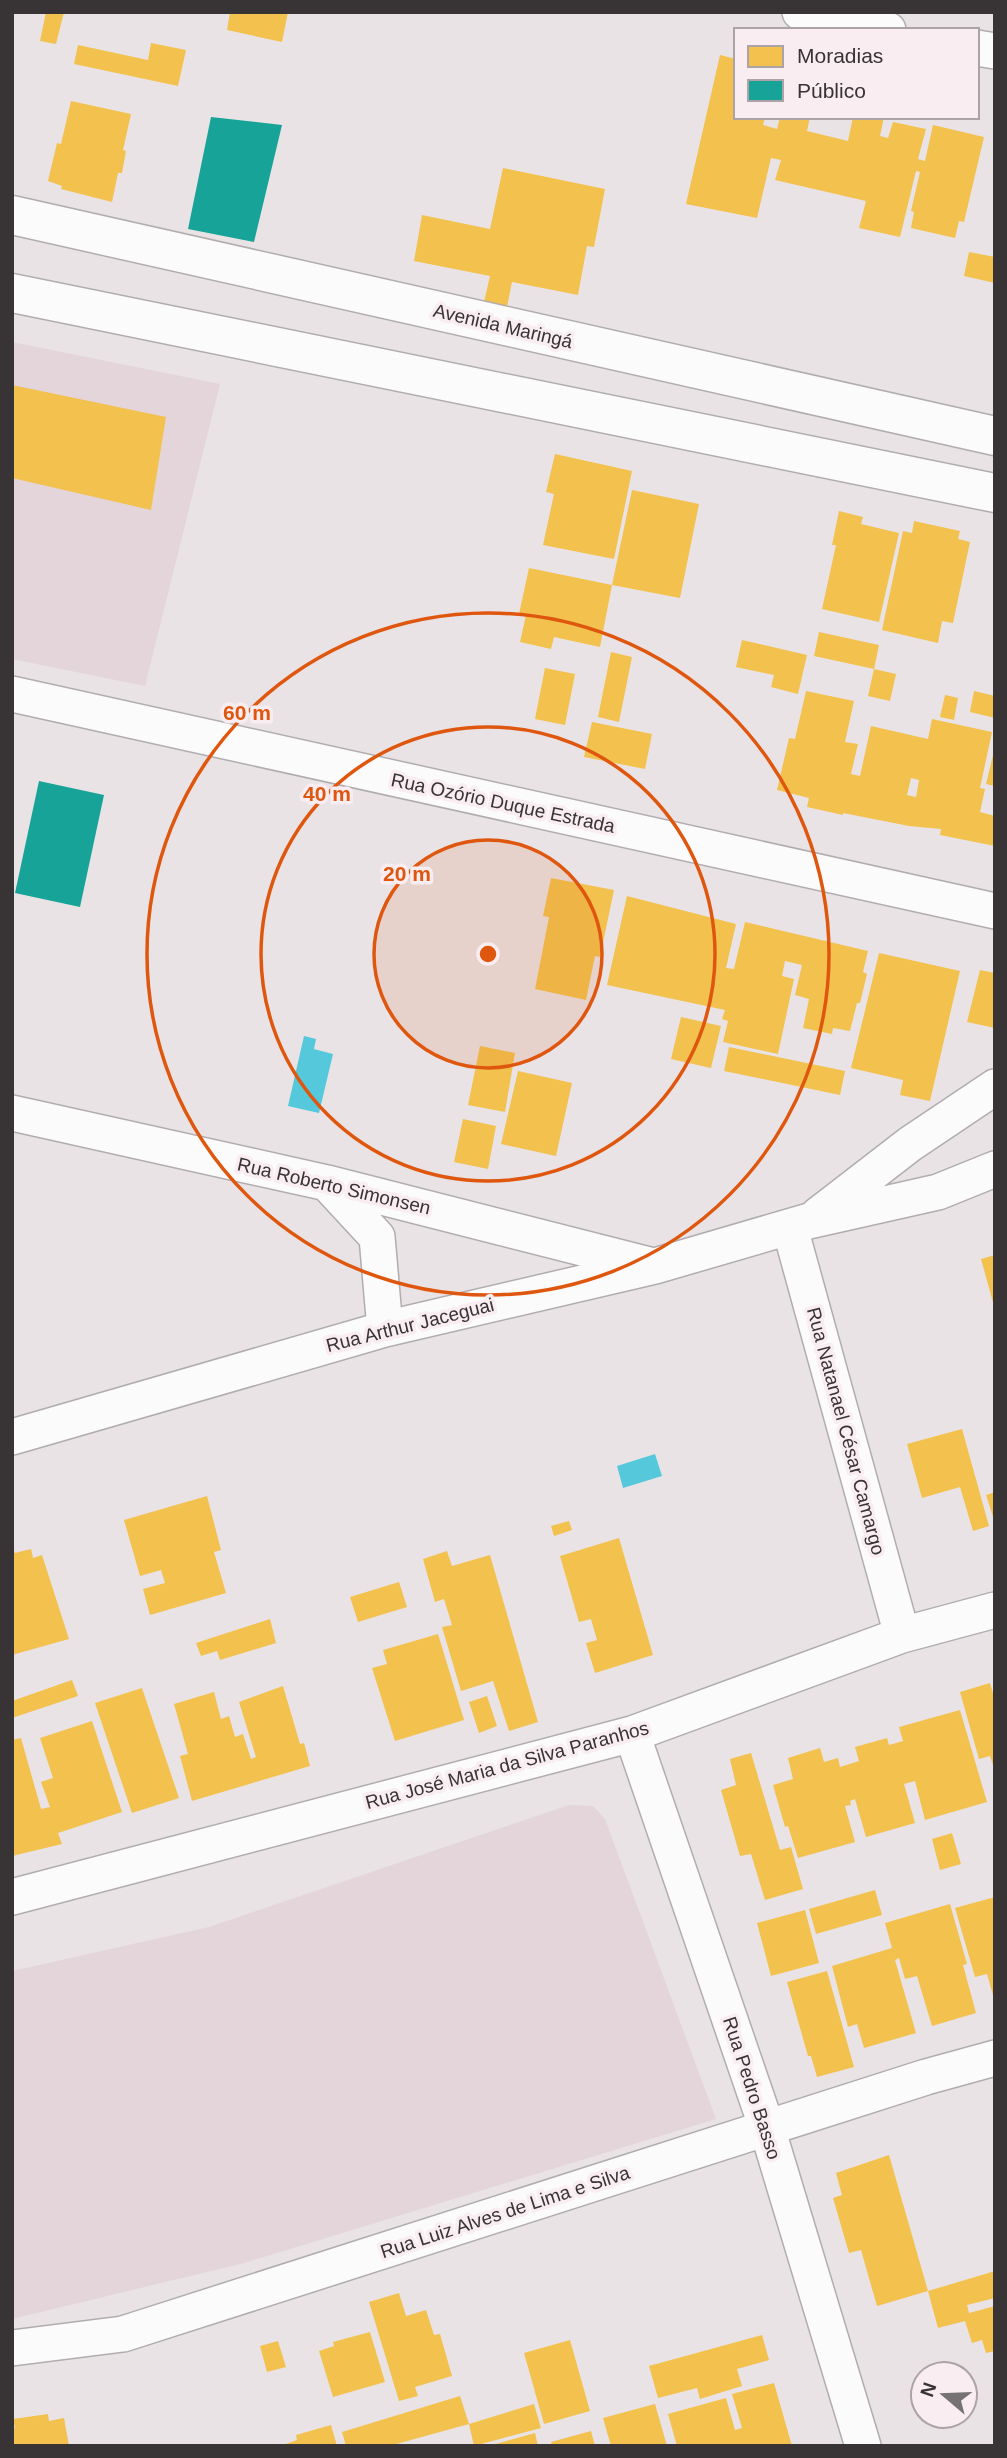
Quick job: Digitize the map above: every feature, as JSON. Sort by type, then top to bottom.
[{"type":"main road","name":"Avenida Maringá","points":[[12,215],[995,436]]},
{"type":"main road","points":[[12,293],[995,493]]},
{"type":"street","points":[[800,12],[878,28]]},
{"type":"street","name":"Rua Ozório Duque Estrada","points":[[12,694],[995,911]]},
{"type":"street","name":"Rua Arthur Jaceguai","points":[[799,1225],[910,1144],[995,1087]]},
{"type":"street","name":"Rua Roberto Simonsen","points":[[12,1112],[327,1183],[655,1266]]},
{"type":"street","name":"Rua Arthur Jaceguai","points":[[12,1437],[385,1329],[655,1266],[799,1225],[938,1192],[995,1169]]},
{"type":"street","points":[[327,1183],[377,1237],[385,1329]]},
{"type":"street","name":"Rua Natanael César Camargo","points":[[799,1225],[902,1635]]},
{"type":"street","name":"Rua José Maria da Silva Paranhos","points":[[12,1897],[632,1734],[902,1635],[995,1609]]},
{"type":"street","name":"Rua Pedro Basso","points":[[632,1734],[767,2128],[863,2446]]},
{"type":"street","name":"Rua Luiz Alves de Lima e Silva","points":[[12,2348],[123,2334],[926,2077],[995,2058]]},
{"type":"shaded area","points":[[12,342],[220,384],[145,686],[12,659]]},
{"type":"shaded area","points":[[569,1805],[593,1806],[605,1819],[716,2119],[244,2263],[12,2319],[12,1971],[209,1927]]},
{"type":"water","points":[[304,1036],[316,1039],[314,1049],[333,1054],[319,1113],[288,1106]]},
{"type":"water","points":[[655,1454],[662,1476],[623,1488],[617,1466]]},
{"type":"building: Moradias","points":[[46,12],[64,12],[56,44],[40,41]]},
{"type":"building: Moradias","points":[[230,12],[288,12],[282,42],[227,30]]},
{"type":"building: Moradias","points":[[151,43],[186,50],[178,86],[74,64],[78,45],[148,60]]},
{"type":"building: Moradias","points":[[720,55],[734,58],[734,119],[764,119],[763,125],[777,129],[780,119],[810,119],[807,131],[848,141],[853,119],[884,119],[880,136],[888,138],[893,122],[926,129],[918,159],[925,161],[933,125],[984,137],[964,222],[959,221],[955,238],[911,228],[914,212],[911,211],[920,172],[916,171],[900,237],[859,228],[866,201],[775,180],[781,160],[771,158],[757,218],[686,204]]},
{"type":"building: Moradias","points":[[71,101],[131,114],[123,150],[126,151],[122,173],[118,173],[112,202],[61,189],[62,186],[48,181],[57,143],[61,144]]},
{"type":"building: Moradias","points":[[503,168],[605,189],[594,247],[587,246],[578,295],[512,282],[507,307],[484,302],[490,276],[414,261],[422,215],[490,229]]},
{"type":"building: Moradias","points":[[969,252],[995,257],[995,283],[964,276]]},
{"type":"building: Moradias","points":[[12,385],[166,417],[151,510],[12,478]]},
{"type":"building: Moradias","points":[[555,454],[632,471],[614,559],[543,545],[554,494],[546,492]]},
{"type":"building: Moradias","points":[[632,490],[699,504],[680,598],[612,585]]},
{"type":"building: Moradias","points":[[839,511],[863,517],[861,524],[899,533],[879,622],[822,609],[836,545],[832,545]]},
{"type":"building: Moradias","points":[[914,521],[960,531],[958,539],[970,542],[953,623],[942,621],[938,643],[882,630],[903,531],[912,533]]},
{"type":"building: Moradias","points":[[529,568],[612,585],[600,647],[554,637],[551,649],[520,642],[526,615],[519,614]]},
{"type":"building: Moradias","points":[[819,632],[879,645],[874,669],[814,656]]},
{"type":"building: Moradias","points":[[742,640],[807,655],[798,694],[771,687],[774,675],[736,667]]},
{"type":"building: Moradias","points":[[611,652],[632,657],[619,722],[598,717]]},
{"type":"building: Moradias","points":[[545,668],[575,674],[565,725],[535,719]]},
{"type":"building: Moradias","points":[[874,669],[896,674],[890,701],[868,696]]},
{"type":"building: Moradias","points":[[806,691],[854,701],[845,742],[858,744],[851,774],[860,776],[871,726],[928,739],[932,719],[992,732],[980,788],[985,789],[980,812],[995,816],[995,846],[940,835],[941,829],[909,826],[807,807],[809,798],[777,790],[789,738],[795,739]],"holes":[[[911,778],[919,780],[916,797],[907,795]]]},
{"type":"building: Moradias","points":[[974,691],[995,696],[995,718],[970,712]]},
{"type":"building: Moradias","points":[[945,695],[958,698],[954,720],[940,717]]},
{"type":"building: Moradias","points":[[592,722],[652,734],[645,769],[584,757]]},
{"type":"building: Moradias","points":[[995,751],[995,786],[986,784]]},
{"type":"building: Moradias","points":[[551,878],[614,890],[600,957],[595,956],[586,1000],[535,989],[549,917],[543,916]]},
{"type":"building: Moradias","points":[[627,896],[736,924],[726,968],[734,969],[745,922],[868,951],[863,972],[867,974],[850,1031],[833,1028],[832,1034],[803,1028],[809,999],[795,995],[802,965],[785,961],[782,976],[794,979],[778,1054],[723,1042],[728,1021],[722,1019],[725,1010],[607,985]]},
{"type":"building: Moradias","points":[[879,953],[960,971],[930,1101],[900,1095],[903,1080],[851,1068]]},
{"type":"building: Moradias","points":[[980,970],[995,973],[995,1028],[967,1022]]},
{"type":"building: Moradias","points":[[681,1017],[721,1026],[711,1068],[671,1059]]},
{"type":"building: Moradias","points":[[480,1046],[515,1053],[505,1112],[468,1105]]},
{"type":"building: Moradias","points":[[729,1047],[845,1071],[840,1095],[724,1071]]},
{"type":"building: Moradias","points":[[518,1071],[572,1083],[556,1156],[501,1144]]},
{"type":"building: Moradias","points":[[463,1119],[496,1126],[488,1169],[454,1162]]},
{"type":"building: Moradias","points":[[995,1255],[995,1306],[994,1306],[981,1259]]},
{"type":"building: Moradias","points":[[962,1429],[989,1526],[973,1531],[960,1487],[922,1498],[907,1444]]},
{"type":"building: Moradias","points":[[995,1492],[995,1520],[994,1520],[986,1495]]},
{"type":"building: Moradias","points":[[207,1496],[221,1550],[214,1552],[226,1593],[150,1615],[143,1589],[165,1583],[161,1570],[140,1576],[124,1520]]},
{"type":"building: Moradias","points":[[569,1521],[572,1530],[554,1536],[551,1526]]},
{"type":"building: Moradias","points":[[619,1538],[653,1655],[595,1673],[586,1643],[597,1640],[591,1619],[579,1622],[560,1556]]},
{"type":"building: Moradias","points":[[12,1546],[15,1553],[31,1549],[33,1558],[42,1555],[69,1639],[12,1655]]},
{"type":"building: Moradias","points":[[447,1551],[452,1566],[490,1555],[538,1722],[509,1731],[493,1681],[461,1691],[442,1627],[452,1625],[444,1599],[435,1602],[423,1559]]},
{"type":"building: Moradias","points":[[399,1582],[407,1607],[358,1622],[350,1597]]},
{"type":"building: Moradias","points":[[270,1619],[276,1643],[220,1660],[217,1651],[201,1656],[196,1643]]},
{"type":"building: Moradias","points":[[438,1634],[464,1720],[395,1741],[372,1668],[387,1664],[383,1650]]},
{"type":"building: Moradias","points":[[72,1680],[78,1696],[12,1718],[12,1701]]},
{"type":"building: Moradias","points":[[990,1683],[995,1700],[994,1768],[990,1756],[979,1759],[960,1692]]},
{"type":"building: Moradias","points":[[283,1686],[300,1744],[304,1743],[310,1766],[192,1801],[180,1756],[188,1754],[174,1704],[214,1692],[221,1719],[229,1716],[235,1737],[243,1734],[251,1759],[256,1757],[239,1702]]},
{"type":"building: Moradias","points":[[142,1688],[179,1798],[132,1813],[95,1703]]},
{"type":"building: Moradias","points":[[487,1696],[497,1726],[479,1733],[469,1702]]},
{"type":"building: Moradias","points":[[960,1710],[987,1802],[925,1820],[915,1781],[904,1784],[915,1823],[866,1837],[855,1799],[850,1801],[851,1805],[845,1806],[855,1842],[798,1858],[788,1826],[785,1827],[773,1785],[793,1779],[788,1758],[820,1748],[824,1762],[838,1758],[840,1767],[859,1761],[855,1747],[887,1738],[889,1745],[903,1741],[899,1727]]},
{"type":"building: Moradias","points":[[92,1721],[122,1812],[58,1833],[62,1844],[12,1856],[12,1740],[21,1738],[41,1809],[50,1807],[41,1782],[53,1778],[40,1738]]},
{"type":"building: Moradias","points":[[751,1753],[780,1850],[791,1847],[803,1889],[765,1900],[751,1854],[740,1856],[721,1790],[736,1785],[730,1759]]},
{"type":"building: Moradias","points":[[952,1833],[961,1864],[940,1870],[932,1839]]},
{"type":"building: Moradias","points":[[875,1890],[882,1915],[816,1934],[809,1909]]},
{"type":"building: Moradias","points":[[995,1897],[994,1999],[987,1974],[975,1977],[955,1908]]},
{"type":"building: Moradias","points":[[950,1904],[967,1964],[963,1965],[976,2013],[932,2026],[917,1976],[905,1979],[899,1958],[895,1960],[916,2033],[864,2048],[857,2024],[848,2027],[832,1966],[892,1948],[885,1923]]},
{"type":"building: Moradias","points":[[805,1910],[819,1963],[771,1976],[757,1923]]},
{"type":"building: Moradias","points":[[827,1971],[854,2067],[817,2077],[811,2056],[808,2056],[787,1982]]},
{"type":"building: Moradias","points":[[889,2155],[928,2291],[877,2306],[861,2250],[849,2253],[833,2198],[842,2195],[836,2173]]},
{"type":"building: Moradias","points":[[995,2271],[995,2298],[967,2305],[969,2313],[995,2306],[995,2351],[986,2353],[982,2340],[972,2343],[965,2321],[938,2328],[928,2291]]},
{"type":"building: Moradias","points":[[399,2293],[406,2316],[426,2310],[434,2335],[440,2334],[452,2376],[415,2387],[418,2396],[399,2401],[369,2302]]},
{"type":"building: Moradias","points":[[370,2332],[385,2382],[333,2397],[319,2351],[334,2346],[333,2342]]},
{"type":"building: Moradias","points":[[762,2335],[769,2360],[737,2369],[742,2386],[700,2399],[697,2388],[658,2398],[649,2366]]},
{"type":"building: Moradias","points":[[570,2340],[590,2411],[544,2424],[524,2353]]},
{"type":"building: Moradias","points":[[278,2341],[286,2367],[267,2372],[260,2346]]},
{"type":"building: Moradias","points":[[774,2383],[792,2446],[677,2446],[668,2414],[726,2398],[735,2430],[742,2428],[732,2394]]},
{"type":"building: Moradias","points":[[460,2396],[469,2424],[389,2446],[346,2446],[342,2432]]},
{"type":"building: Moradias","points":[[534,2404],[541,2428],[474,2446],[469,2424]]},
{"type":"building: Moradias","points":[[655,2404],[667,2446],[611,2446],[603,2418]]},
{"type":"building: Moradias","points":[[48,2414],[49,2421],[64,2418],[69,2446],[12,2446],[12,2429],[15,2428],[13,2419]]},
{"type":"building: Moradias","points":[[331,2425],[337,2446],[280,2446],[297,2440],[296,2435]]},
{"type":"building: Moradias","points":[[591,2431],[595,2446],[552,2446],[551,2442]]},
{"type":"building: Moradias","points":[[535,2433],[538,2446],[492,2446],[492,2445]]},
{"type":"building: Público","points":[[211,117],[282,125],[254,242],[188,229]]},
{"type":"building: Público","points":[[39,781],[104,795],[80,907],[15,893]]}]
